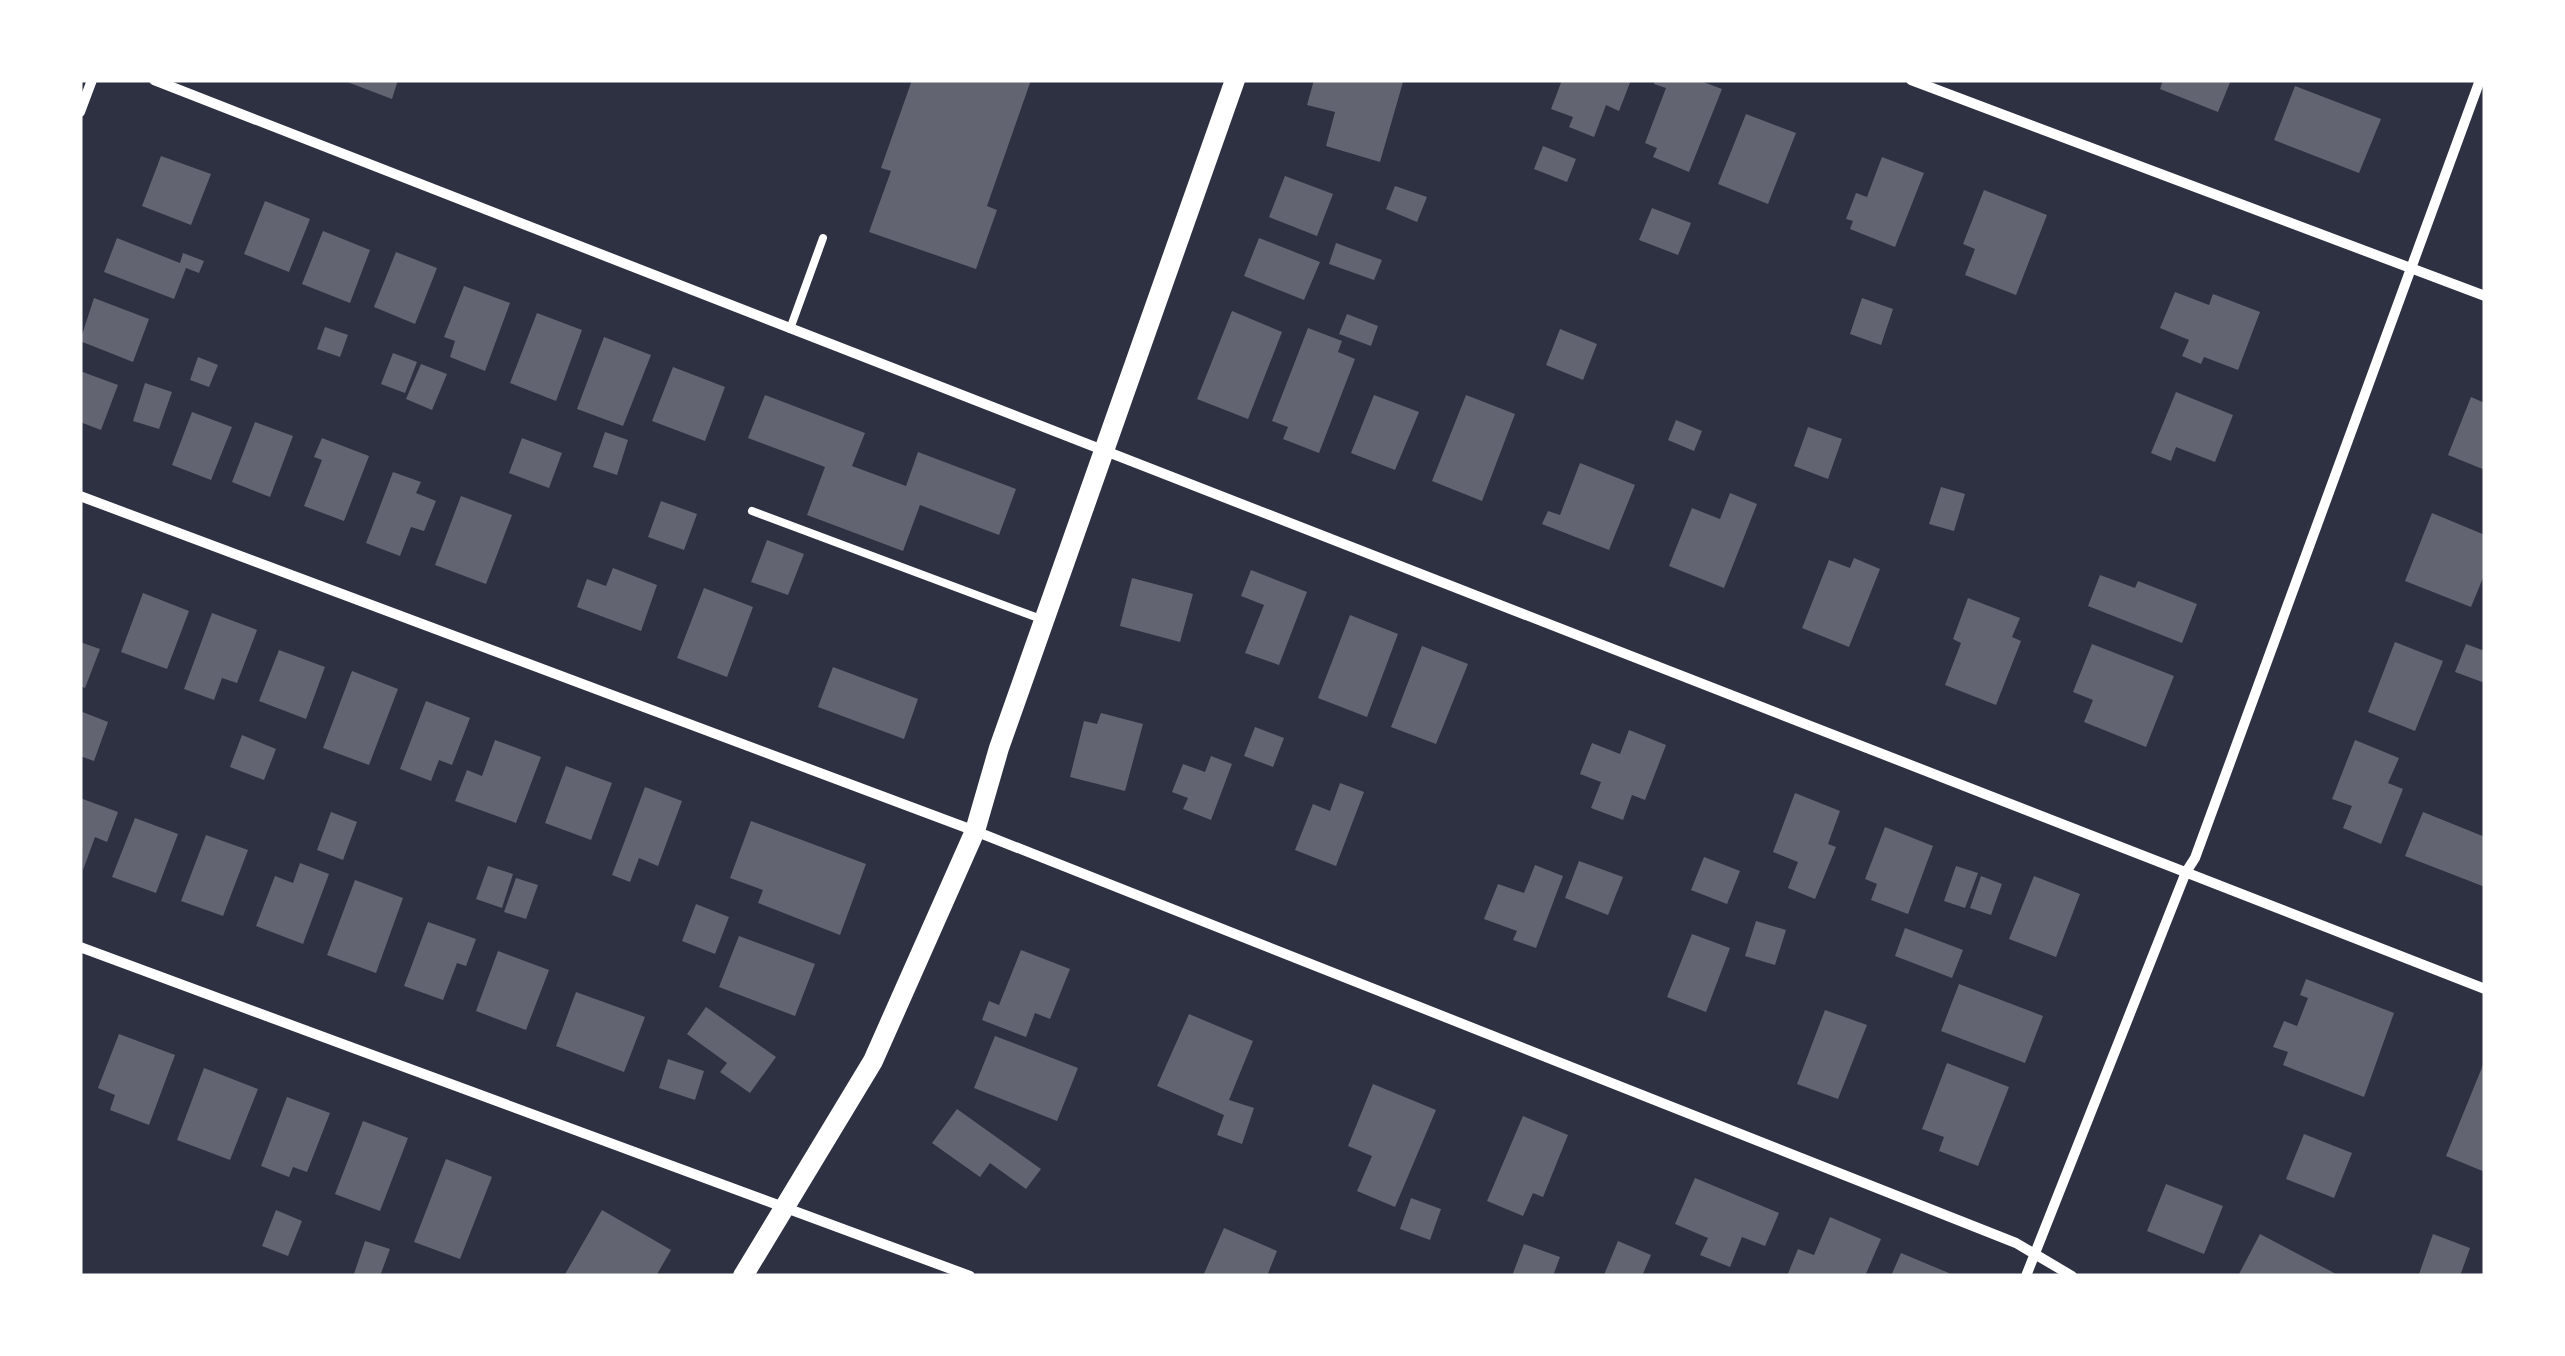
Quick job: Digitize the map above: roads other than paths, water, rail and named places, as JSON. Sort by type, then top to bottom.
[{"type":"main road","points":[[743,1276],[874,1061],[975,831],[999,748],[1107,452],[1235,80]]},
{"type":"street","points":[[80,112],[92,80]]},
{"type":"street","points":[[154,80],[2485,989]]},
{"type":"street","points":[[1911,80],[2485,296]]},
{"type":"street","points":[[2026,1276],[2186,872],[2195,858],[2480,80]]},
{"type":"street","points":[[80,496],[975,831],[2016,1243],[2072,1276]]},
{"type":"street","points":[[80,948],[970,1276]]},
{"type":"lane","points":[[790,329],[823,238]]},
{"type":"lane","points":[[752,511],[1045,621]]}]
